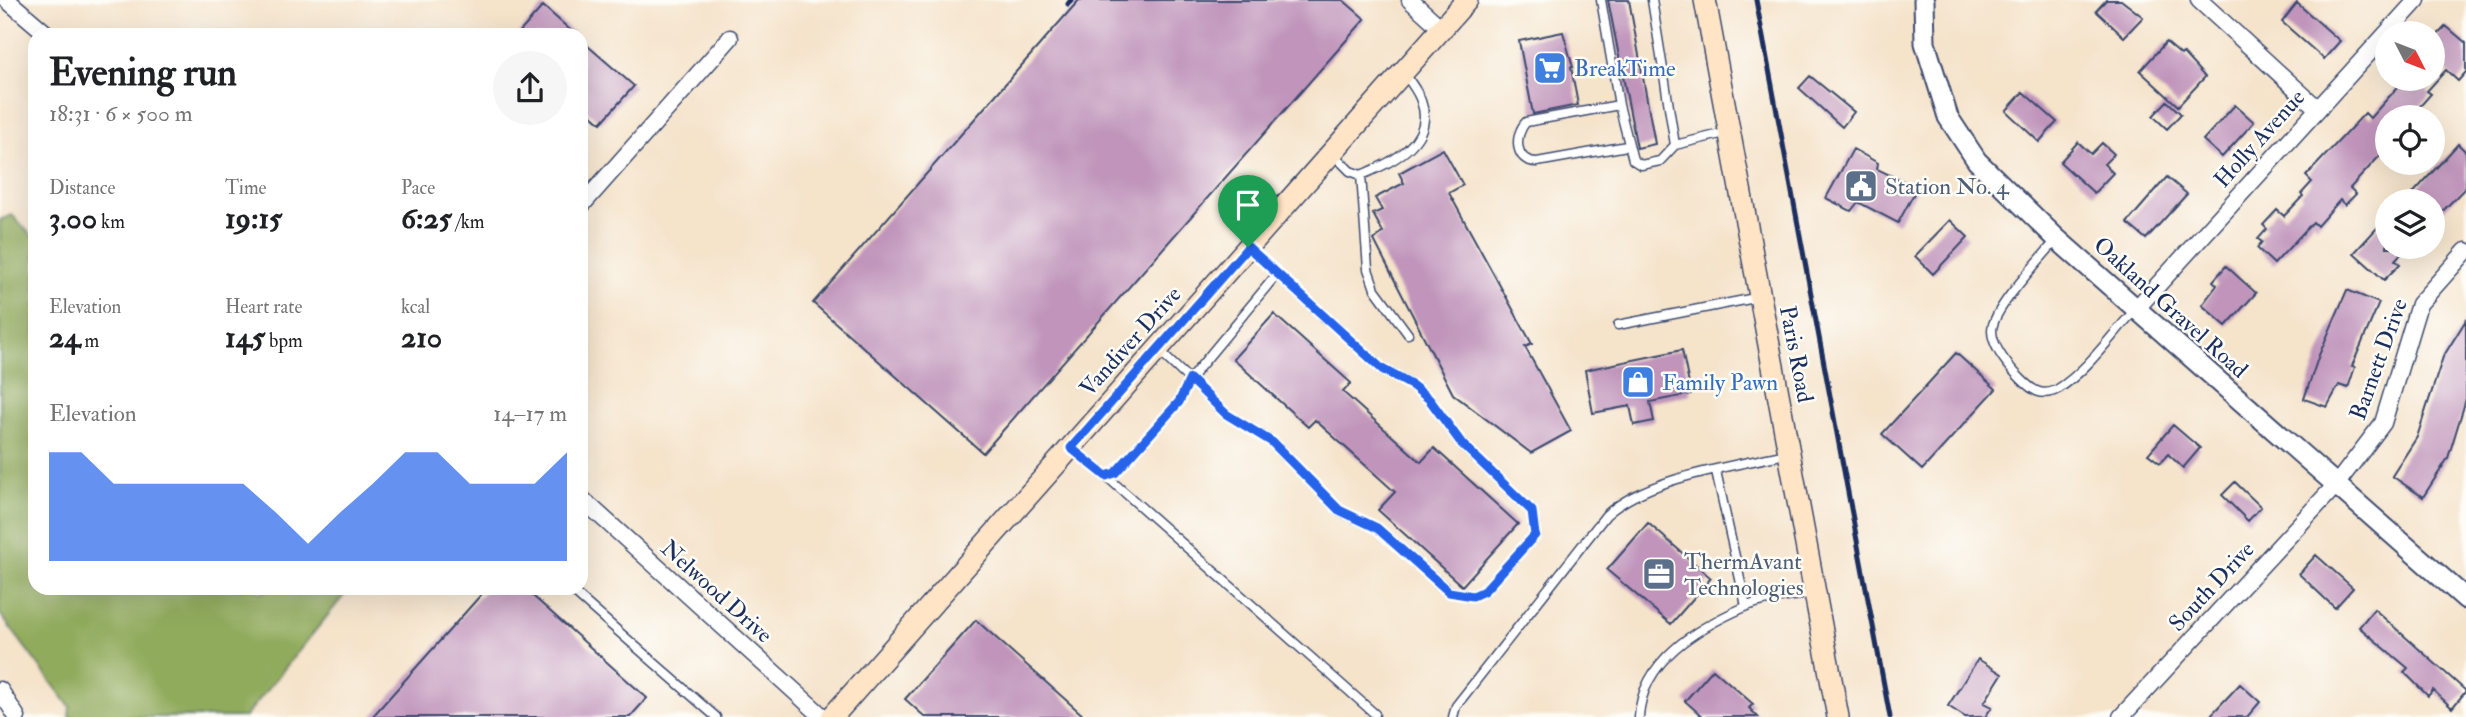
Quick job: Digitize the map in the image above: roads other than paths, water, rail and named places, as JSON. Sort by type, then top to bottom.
[{"type":"main road","name":"Vandiver Drive","points":[[832,717],[1467,0]]},
{"type":"main road","name":"Paris Road","points":[[1705,0],[1838,717]]},
{"type":"street","points":[[7,0],[40,28]]},
{"type":"street","points":[[1410,0],[1442,29]]},
{"type":"street","name":"Oakland Gravel Road","points":[[1924,0],[1925,43],[1948,117],[1977,161],[2057,239],[2466,599]]},
{"type":"street","points":[[2199,0],[2317,108]]},
{"type":"street","name":"Holly Avenue","points":[[2136,309],[2417,0]]},
{"type":"street","points":[[588,198],[730,38]]},
{"type":"street","name":"Barnett Drive","points":[[2335,486],[2383,423],[2418,304],[2464,257]]},
{"type":"street","name":"South Drive","points":[[2121,717],[2335,486]]},
{"type":"street","name":"Nelwood Drive","points":[[588,504],[823,717]]},
{"type":"street","points":[[0,690],[17,717]]},
{"type":"lane","points":[[1601,0],[1627,146],[1633,160],[1641,165],[1660,160],[1675,145],[1729,132]]},
{"type":"lane","points":[[1652,0],[1675,145]]},
{"type":"lane","points":[[1332,153],[1350,171],[1361,175],[1397,157],[1413,145],[1422,131],[1425,116],[1421,99],[1404,72]]},
{"type":"lane","points":[[1619,105],[1526,122],[1517,135],[1518,146],[1524,158],[1537,162],[1627,146]]},
{"type":"lane","points":[[1361,175],[1367,269],[1375,289],[1408,334]]},
{"type":"lane","points":[[2057,239],[2000,311],[1992,327],[1993,339],[2001,355],[2032,390],[2043,394],[2065,383],[2136,309]]},
{"type":"lane","points":[[1158,350],[1226,414],[1272,442],[1339,510],[1377,528],[1449,592],[1473,596],[1484,591],[1535,535],[1532,511],[1462,444],[1429,399],[1413,386],[1382,369],[1248,247]]},
{"type":"lane","points":[[1106,476],[1115,473],[1179,402],[1190,379],[1277,274]]},
{"type":"lane","points":[[1618,325],[1760,297]]},
{"type":"lane","points":[[1071,448],[1375,714]]},
{"type":"lane","points":[[1453,717],[1456,706],[1606,515],[1621,502],[1658,486],[1789,453]]},
{"type":"lane","points":[[1716,471],[1746,606]]},
{"type":"lane","points":[[1639,717],[1651,675],[1668,652],[1746,606],[1815,593]]},
{"type":"lane","points":[[577,595],[716,717]]},
{"type":"railway","points":[[1068,4],[1071,0]]},
{"type":"railway","points":[[1756,0],[1890,717]]},
{"type":"place","name":"BreakTime","points":[[1550,68]]},
{"type":"place","name":"Station No. 4","points":[[1861,186]]},
{"type":"place","name":"Family Pawn","points":[[1638,382]]},
{"type":"place","name":"ThermAvant Technologies","points":[[1659,574]]}]
